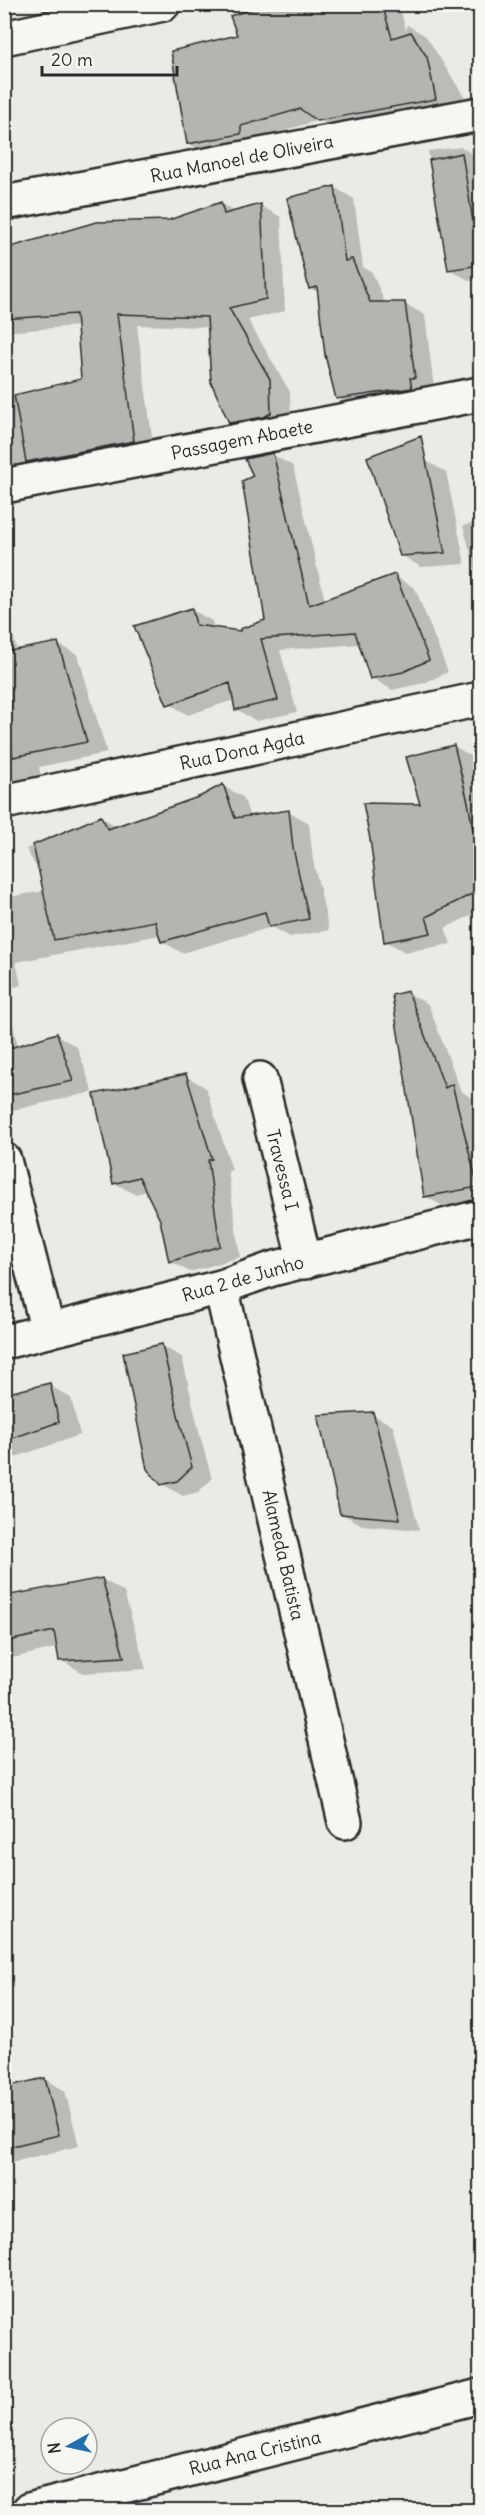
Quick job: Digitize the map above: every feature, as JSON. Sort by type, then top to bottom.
[{"type":"street","points":[[4,38],[163,4]]},
{"type":"street","name":"Rua Manoel de Oliveira","points":[[4,203],[480,114]]},
{"type":"street","name":"Passagem Abaete","points":[[4,486],[480,394]]},
{"type":"street","name":"Rua Dona Agda","points":[[4,802],[480,699]]},
{"type":"street","name":"Travessa I","points":[[260,1079],[304,1262]]},
{"type":"street","points":[[4,1160],[48,1331]]},
{"type":"street","name":"Rua 2 de Junho","points":[[4,1341],[221,1287],[272,1269],[480,1217]]},
{"type":"street","name":"Alameda Batista","points":[[221,1287],[345,1822]]},
{"type":"street","name":"Rua Ana Cristina","points":[[29,2511],[480,2396]]},
{"type":"building","points":[[268,4],[382,4],[392,38],[411,32],[427,57],[436,99],[317,121],[300,109],[241,126],[241,134],[187,144],[171,51],[237,35],[230,16]]},
{"type":"building","points":[[462,153],[480,265],[448,270],[429,160]]},
{"type":"building","points":[[335,186],[345,261],[352,259],[370,302],[405,302],[415,378],[410,378],[412,388],[336,399],[325,355],[317,287],[309,289],[287,198]]},
{"type":"building","points":[[221,202],[224,214],[261,204],[266,299],[229,308],[270,379],[271,413],[264,417],[229,423],[211,382],[207,317],[117,314],[134,441],[26,462],[14,395],[81,379],[76,314],[4,319],[4,249],[96,222],[169,220]]},
{"type":"building","points":[[421,436],[445,553],[400,556],[367,457]]},
{"type":"building","points":[[273,453],[309,605],[395,574],[429,660],[403,672],[370,679],[355,632],[261,639],[278,700],[235,710],[230,683],[167,705],[134,626],[192,608],[196,625],[240,631],[240,629],[265,620],[242,481],[253,476],[245,459]]},
{"type":"building","points":[[58,642],[87,742],[13,757],[4,719],[4,652]]},
{"type":"building","points":[[454,745],[468,802],[480,869],[480,890],[426,917],[431,933],[384,942],[363,803],[420,804],[406,757]]},
{"type":"building","points":[[223,784],[235,818],[289,810],[293,848],[309,919],[269,927],[265,912],[161,942],[155,921],[54,940],[33,845],[101,816],[108,829],[201,796]]},
{"type":"building","points":[[408,991],[445,1088],[452,1084],[478,1187],[424,1197],[392,995]]},
{"type":"building","points":[[57,1033],[73,1081],[4,1096],[4,1050]]},
{"type":"building","points":[[186,1074],[212,1159],[208,1160],[220,1246],[169,1262],[160,1220],[139,1177],[113,1184],[94,1094]]},
{"type":"building","points":[[162,1344],[192,1467],[177,1481],[161,1485],[147,1469],[123,1353]]},
{"type":"building","points":[[50,1383],[59,1422],[4,1441],[4,1394]]},
{"type":"building","points":[[373,1412],[400,1519],[340,1514],[318,1415]]},
{"type":"building","points":[[102,1578],[124,1657],[59,1661],[54,1631],[4,1642],[4,1596]]},
{"type":"building","points":[[45,2078],[59,2135],[4,2148],[4,2087]]}]
